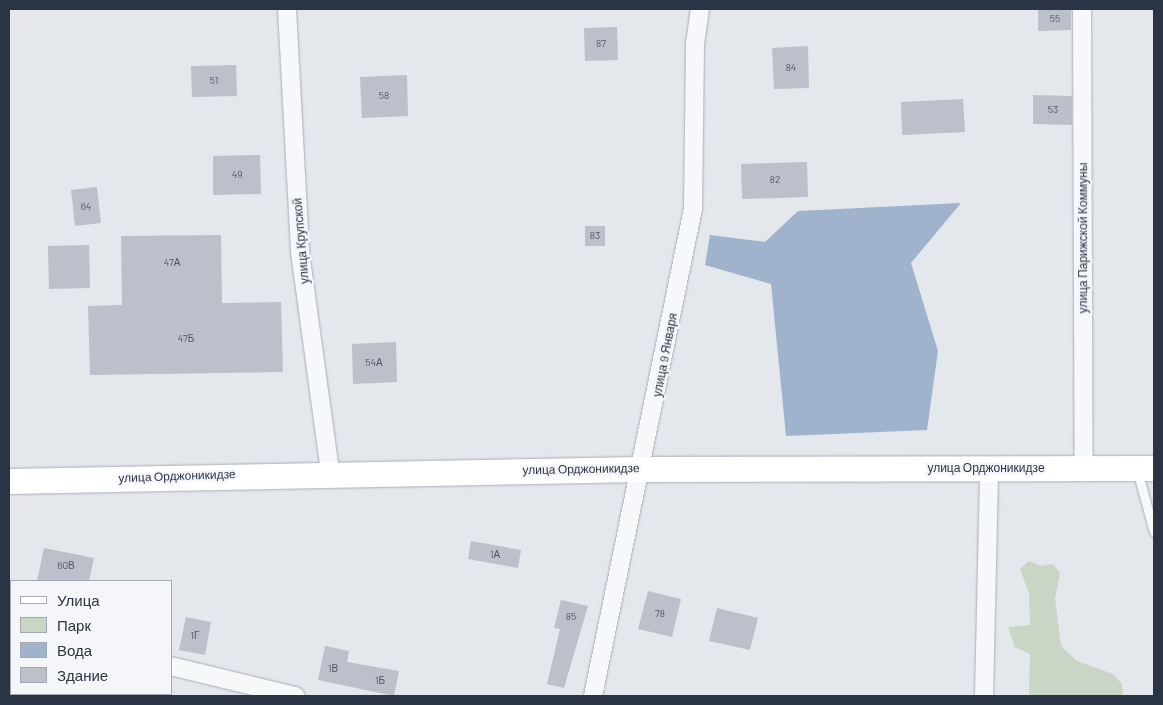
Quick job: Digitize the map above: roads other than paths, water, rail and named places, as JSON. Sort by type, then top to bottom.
[{"type":"main road","name":"улица Орджоникидзе","points":[[9,481],[330,472],[1145,468]]},
{"type":"street","name":"улица Крупской","points":[[287,9],[300,252],[330,472]]},
{"type":"street","name":"улица 9 Января","points":[[593,696],[693,210],[695,44],[700,9]]},
{"type":"street","name":"улица Парижской Коммуны","points":[[1082,9],[1084,468]]},
{"type":"street","points":[[984,696],[989,468]]},
{"type":"street","points":[[172,666],[230,688],[295,696]]},
{"type":"lane","points":[[1145,468],[1154,532]]},
{"type":"water","points":[[961,203],[911,263],[938,351],[927,430],[786,436],[771,284],[705,265],[710,235],[765,242],[798,211]]}]
